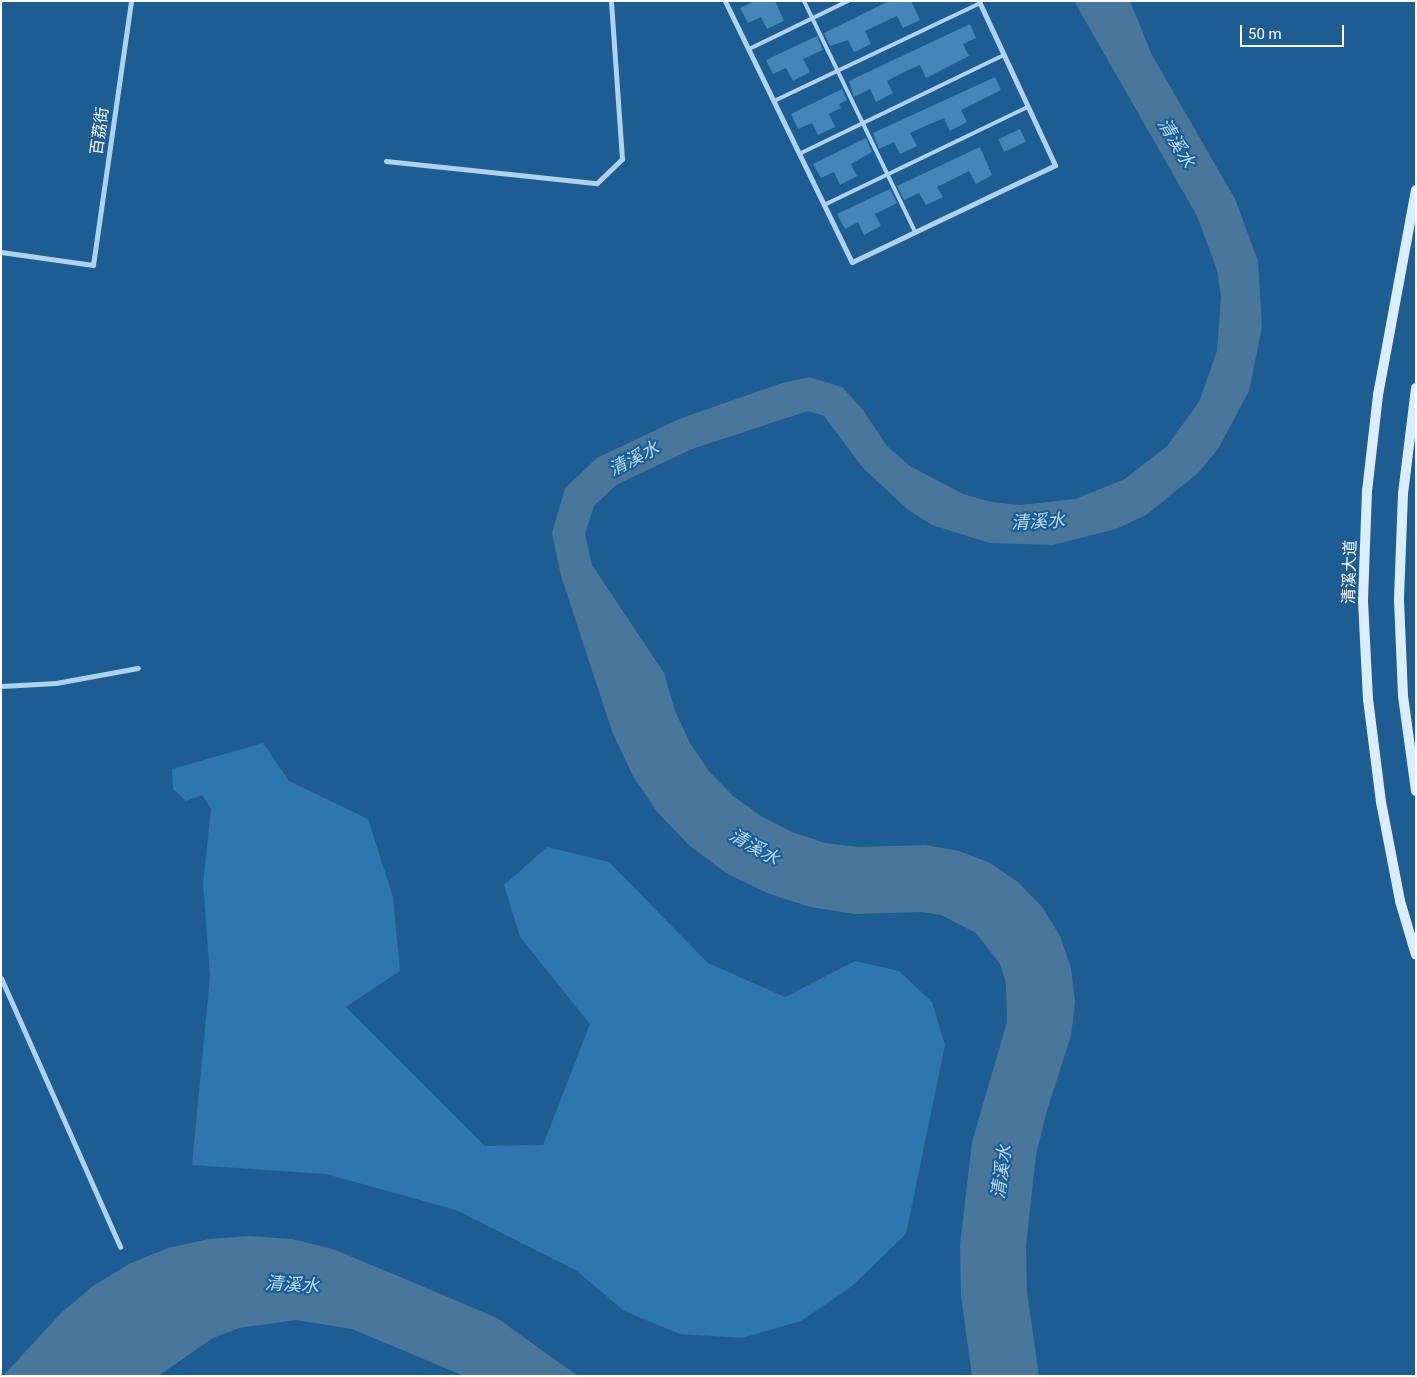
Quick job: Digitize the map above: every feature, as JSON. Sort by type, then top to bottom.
[{"type":"main road","name":"清溪大道","points":[[1416,190],[1378,396],[1367,491],[1363,600],[1368,698],[1381,802],[1400,901],[1416,955]]},
{"type":"main road","points":[[1416,388],[1403,494],[1398,600],[1403,696],[1416,791]]},
{"type":"street","name":"百荔街","points":[[1,252],[93,265],[131,1]]},
{"type":"street","points":[[386,160],[597,183],[622,159],[611,1]]},
{"type":"street","points":[[725,1],[852,262],[1055,165],[980,2]]},
{"type":"street","points":[[1,686],[56,684],[138,668]]},
{"type":"street","points":[[1,978],[120,1247]]},
{"type":"lane","points":[[804,1],[915,232]]},
{"type":"lane","points":[[748,49],[848,1]]},
{"type":"lane","points":[[774,102],[980,2]]},
{"type":"lane","points":[[799,154],[1004,55]]},
{"type":"lane","points":[[824,205],[1028,107]]},
{"type":"shaded area","points":[[263,743],[289,781],[368,819],[393,897],[400,971],[346,1007],[485,1146],[543,1145],[590,1024],[520,937],[504,885],[547,847],[609,862],[708,963],[785,997],[855,961],[899,971],[932,1002],[945,1045],[906,1234],[851,1287],[801,1321],[742,1338],[680,1334],[624,1311],[577,1271],[456,1210],[326,1174],[192,1165],[210,976],[203,883],[211,809],[202,795],[186,801],[173,789],[172,769]]},
{"type":"water","name":"清溪水","points":[[1074,1],[1130,1],[1152,55],[1235,199],[1258,261],[1262,327],[1249,391],[1218,449],[1197,474],[1146,515],[1116,529],[1053,545],[990,543],[932,525],[907,509],[863,468],[824,416],[808,411],[692,449],[616,485],[594,506],[585,534],[592,565],[664,673],[675,711],[690,743],[709,771],[733,796],[761,816],[792,832],[825,843],[859,847],[925,845],[959,851],[990,863],[1018,882],[1042,907],[1060,936],[1071,968],[1075,1002],[1071,1036],[1047,1110],[1036,1155],[1026,1246],[1027,1292],[1039,1376],[972,1376],[961,1296],[960,1244],[972,1142],[1007,1022],[1006,983],[1000,964],[976,933],[941,915],[922,912],[855,914],[810,907],[767,893],[726,873],[690,846],[658,813],[633,776],[613,734],[561,576],[552,533],[565,488],[597,458],[679,419],[779,384],[809,377],[842,387],[863,410],[887,446],[910,466],[963,494],[991,502],[1021,505],[1075,499],[1125,479],[1167,446],[1199,402],[1217,351],[1221,297],[1217,270],[1197,216]]},
{"type":"water","name":"清溪水","points":[[250,1236],[292,1239],[333,1249],[497,1318],[578,1376],[464,1376],[352,1329],[296,1320],[239,1328],[213,1338],[158,1376],[3,1376],[61,1313],[93,1286],[129,1264],[168,1248],[209,1239]]},
{"type":"building","points":[[755,1],[775,1],[784,21],[767,29],[761,17],[748,23],[740,8]]},
{"type":"building","points":[[889,1],[911,1],[920,20],[903,28],[897,16],[865,31],[871,44],[854,52],[848,40],[830,46],[824,33]]},
{"type":"building","points":[[970,24],[976,38],[963,44],[969,56],[926,78],[920,65],[906,71],[887,81],[893,93],[876,102],[870,89],[854,97],[849,81]]},
{"type":"building","points":[[817,36],[823,50],[803,59],[810,72],[793,81],[786,68],[773,74],[766,60]]},
{"type":"building","points":[[995,77],[1001,90],[961,110],[967,122],[950,131],[944,118],[910,133],[917,146],[900,154],[894,142],[879,149],[873,133]]},
{"type":"building","points":[[842,89],[847,100],[839,104],[841,108],[829,114],[835,127],[818,135],[812,123],[798,129],[791,114]]},
{"type":"building","points":[[1020,129],[1026,142],[1004,152],[998,139]]},
{"type":"building","points":[[866,138],[872,152],[851,164],[857,176],[840,185],[834,172],[821,178],[813,164]]},
{"type":"building","points":[[980,147],[992,175],[976,184],[969,171],[937,187],[943,197],[926,205],[919,193],[904,200],[897,186]]},
{"type":"building","points":[[890,189],[897,203],[875,214],[881,226],[864,235],[858,222],[845,229],[837,214]]}]
